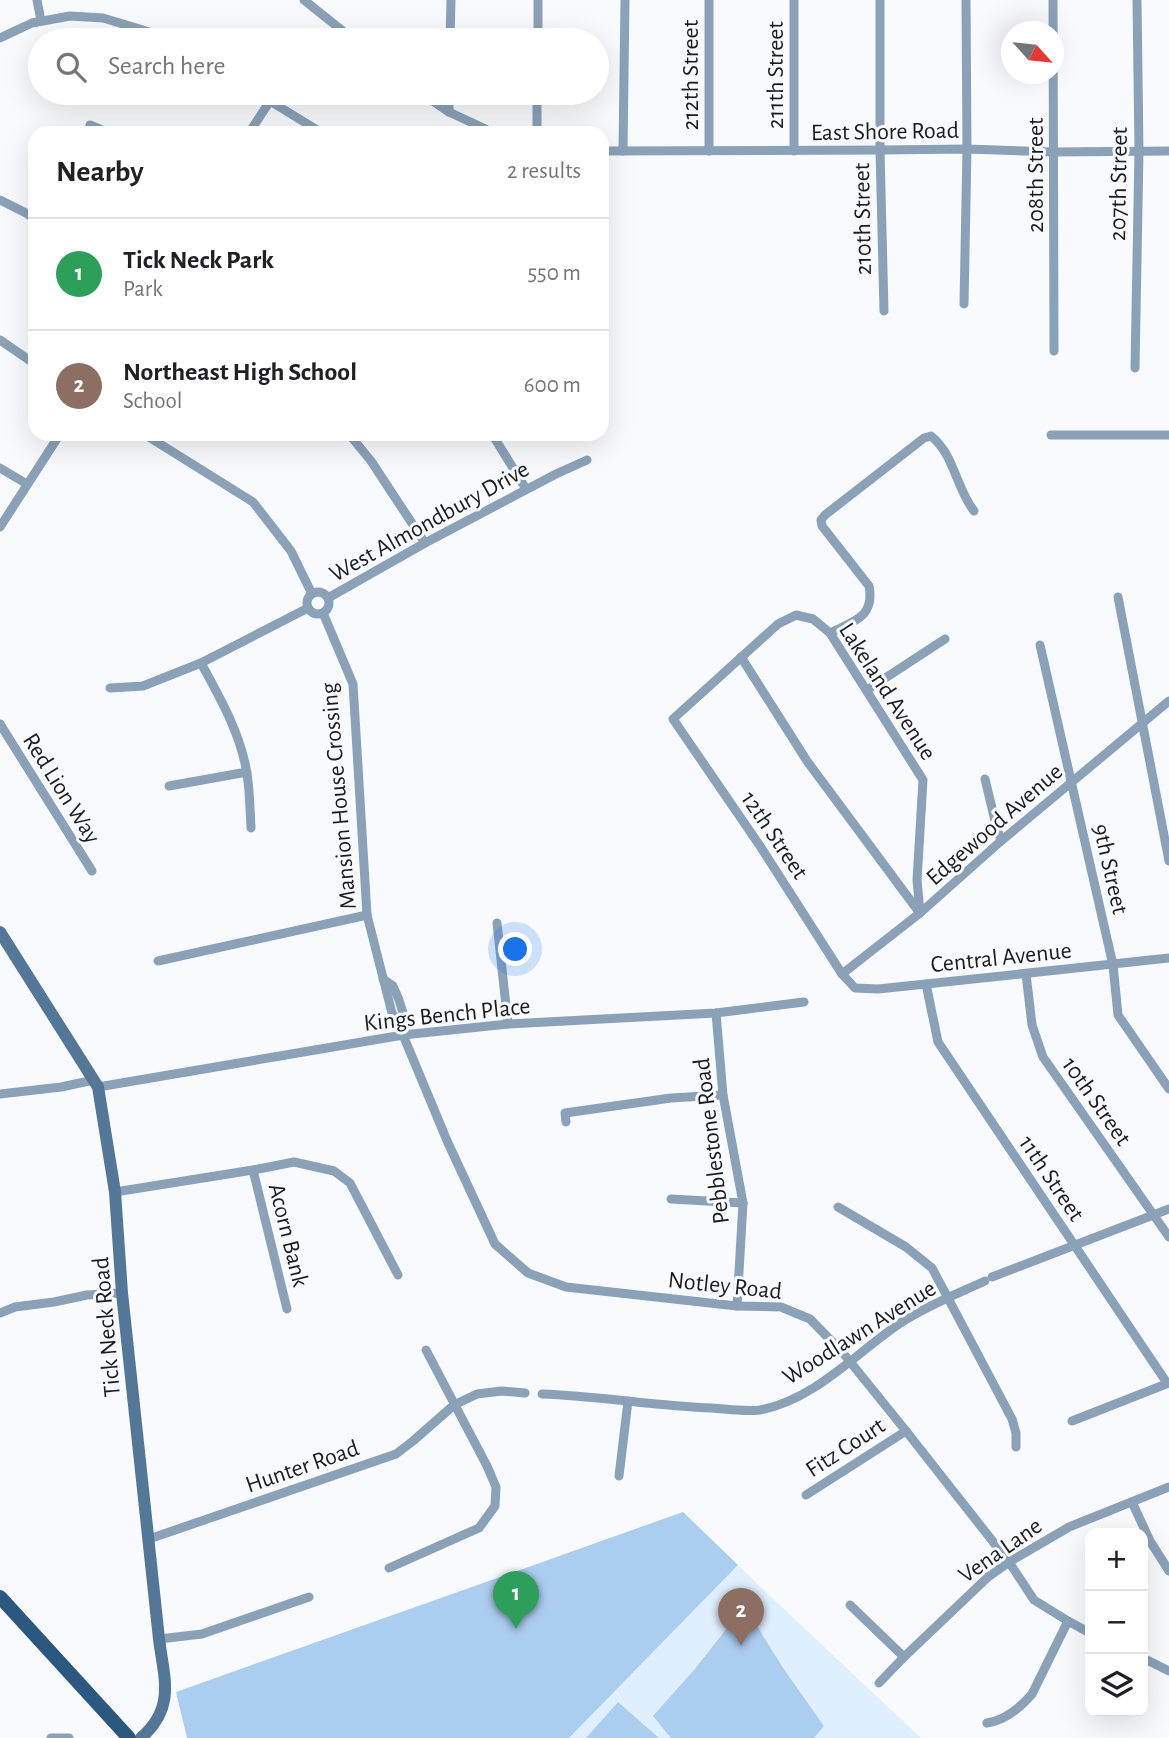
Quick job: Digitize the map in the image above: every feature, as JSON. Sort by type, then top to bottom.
[{"type":"main road","points":[[0,1597],[129,1738]]},
{"type":"street","points":[[37,0],[41,21]]},
{"type":"street","points":[[304,0],[339,28]]},
{"type":"street","points":[[450,28],[451,0]]},
{"type":"street","points":[[538,0],[538,28]]},
{"type":"street","points":[[623,151],[625,0]]},
{"type":"street","name":"212th Street","points":[[709,0],[709,150]]},
{"type":"street","name":"211th Street","points":[[794,0],[794,151]]},
{"type":"street","name":"210th Street","points":[[880,0],[884,312]]},
{"type":"street","points":[[964,304],[967,149],[965,0]]},
{"type":"street","name":"208th Street","points":[[1054,0],[1054,351]]},
{"type":"street","name":"207th Street","points":[[1135,368],[1139,151],[1137,0]]},
{"type":"street","points":[[0,38],[33,23],[70,16],[103,18],[136,28]]},
{"type":"street","points":[[254,126],[268,105]]},
{"type":"street","points":[[276,105],[311,126]]},
{"type":"street","points":[[438,105],[478,126]]},
{"type":"street","points":[[449,105],[449,113]]},
{"type":"street","points":[[537,105],[537,126]]},
{"type":"street","name":"East Shore Road","points":[[609,151],[1169,151]]},
{"type":"street","points":[[0,200],[28,214]]},
{"type":"street","points":[[0,340],[28,358]]},
{"type":"street","points":[[1051,435],[1169,435]]},
{"type":"street","points":[[830,633],[863,615],[870,605],[871,596],[869,586],[822,526],[821,520],[825,515],[924,438],[931,436],[938,441],[951,461],[962,491],[974,511]]},
{"type":"street","points":[[0,527],[55,441]]},
{"type":"street","points":[[155,441],[253,502],[291,551],[312,594]]},
{"type":"street","points":[[355,441],[425,543]]},
{"type":"street","points":[[496,441],[526,489]]},
{"type":"street","name":"West Almondbury Drive","points":[[328,598],[526,489],[587,460]]},
{"type":"street","points":[[0,468],[27,484]]},
{"type":"street","points":[[319,592],[328,598],[328,608],[323,614],[316,614],[308,608],[307,602],[312,594],[319,592]]},
{"type":"street","points":[[1118,597],[1169,861]]},
{"type":"street","points":[[110,688],[143,686],[201,663],[308,608]]},
{"type":"street","name":"Mansion House Crossing","points":[[323,614],[354,684],[367,915],[383,979],[393,986],[404,1016],[402,1030]]},
{"type":"street","name":"Lakeland Avenue","points":[[741,657],[778,624],[796,615],[813,619],[830,633],[923,780],[917,880],[920,913]]},
{"type":"street","points":[[867,690],[945,639]]},
{"type":"street","name":"9th Street","points":[[1040,645],[1114,965],[1118,1016],[1169,1090]]},
{"type":"street","points":[[741,657],[807,761],[920,913]]},
{"type":"street","name":"12th Street","points":[[741,657],[673,719],[760,846],[842,974]]},
{"type":"street","points":[[201,663],[231,719],[247,772],[251,828]]},
{"type":"street","name":"Edgewood Avenue","points":[[842,974],[920,913],[1001,841],[1169,701]]},
{"type":"street","name":"Red Lion Way","points":[[0,724],[92,871]]},
{"type":"street","points":[[169,786],[247,772]]},
{"type":"street","points":[[985,779],[1001,841]]},
{"type":"street","points":[[158,961],[367,915]]},
{"type":"street","points":[[497,923],[508,1024]]},
{"type":"street","name":"Tick Neck Road","points":[[0,932],[96,1084],[115,1192],[122,1293],[166,1691],[165,1703],[155,1723],[141,1738]]},
{"type":"street","name":"Central Avenue","points":[[842,974],[855,988],[878,989],[1169,958]]},
{"type":"street","name":"10th Street","points":[[1026,974],[1032,1025],[1043,1057],[1169,1237]]},
{"type":"street","name":"11th Street","points":[[926,984],[938,1042],[1168,1383]]},
{"type":"street","name":"Kings Bench Place","points":[[0,1094],[96,1084],[402,1030],[716,1013],[804,1002]]},
{"type":"street","name":"Pebblestone Road","points":[[716,1013],[723,1095],[743,1203],[737,1306]]},
{"type":"street","name":"Notley Road","points":[[402,1030],[448,1143],[495,1244],[528,1273],[566,1287],[737,1306],[781,1307],[810,1319],[843,1353],[906,1430],[1009,1562],[1034,1600],[1085,1630]]},
{"type":"street","points":[[566,1122],[565,1113],[671,1098],[723,1095]]},
{"type":"street","points":[[115,1192],[294,1162],[334,1171],[350,1183],[398,1275]]},
{"type":"street","name":"Acorn Bank","points":[[253,1170],[288,1309]]},
{"type":"street","points":[[671,1199],[743,1203]]},
{"type":"street","points":[[838,1207],[905,1247],[932,1268],[1012,1419],[1016,1447]]},
{"type":"street","name":"Woodlawn Avenue","points":[[542,1394],[759,1410],[796,1398],[850,1362],[900,1323],[947,1298],[1073,1245],[1169,1209]]},
{"type":"street","points":[[0,1312],[87,1295],[122,1293]]},
{"type":"street","points":[[389,1568],[479,1528],[495,1507],[496,1487],[487,1466],[426,1350]]},
{"type":"street","points":[[1072,1421],[1168,1383]]},
{"type":"street","points":[[454,1405],[477,1394],[502,1391],[525,1393]]},
{"type":"street","points":[[619,1476],[628,1401]]},
{"type":"street","name":"Hunter Road","points":[[149,1539],[396,1454],[454,1405]]},
{"type":"street","name":"Fitz Court","points":[[806,1495],[906,1430]]},
{"type":"street","name":"Vena Lane","points":[[879,1684],[988,1577],[1009,1562],[1069,1527],[1169,1487]]},
{"type":"street","points":[[1132,1502],[1150,1541],[1169,1571]]},
{"type":"street","points":[[159,1639],[202,1634],[309,1597]]},
{"type":"street","points":[[850,1605],[904,1657]]},
{"type":"street","points":[[987,1723],[1007,1717],[1032,1694],[1068,1622]]},
{"type":"street","points":[[1148,1660],[1169,1671]]},
{"type":"street","points":[[51,1738],[69,1738]]},
{"type":"shaded area","points":[[683,1512],[738,1565],[569,1738],[187,1738],[176,1692]]},
{"type":"shaded area","points":[[738,1565],[768,1594],[921,1738],[569,1738]]},
{"type":"shaded area","points":[[739,1613],[752,1618],[824,1726],[814,1738],[671,1738],[653,1716]]},
{"type":"shaded area","points":[[618,1702],[659,1738],[586,1738]]},
{"type":"place","name":"Tick Neck Park","points":[[516,1629]]},
{"type":"place","name":"Northeast High School","points":[[741,1646]]}]
